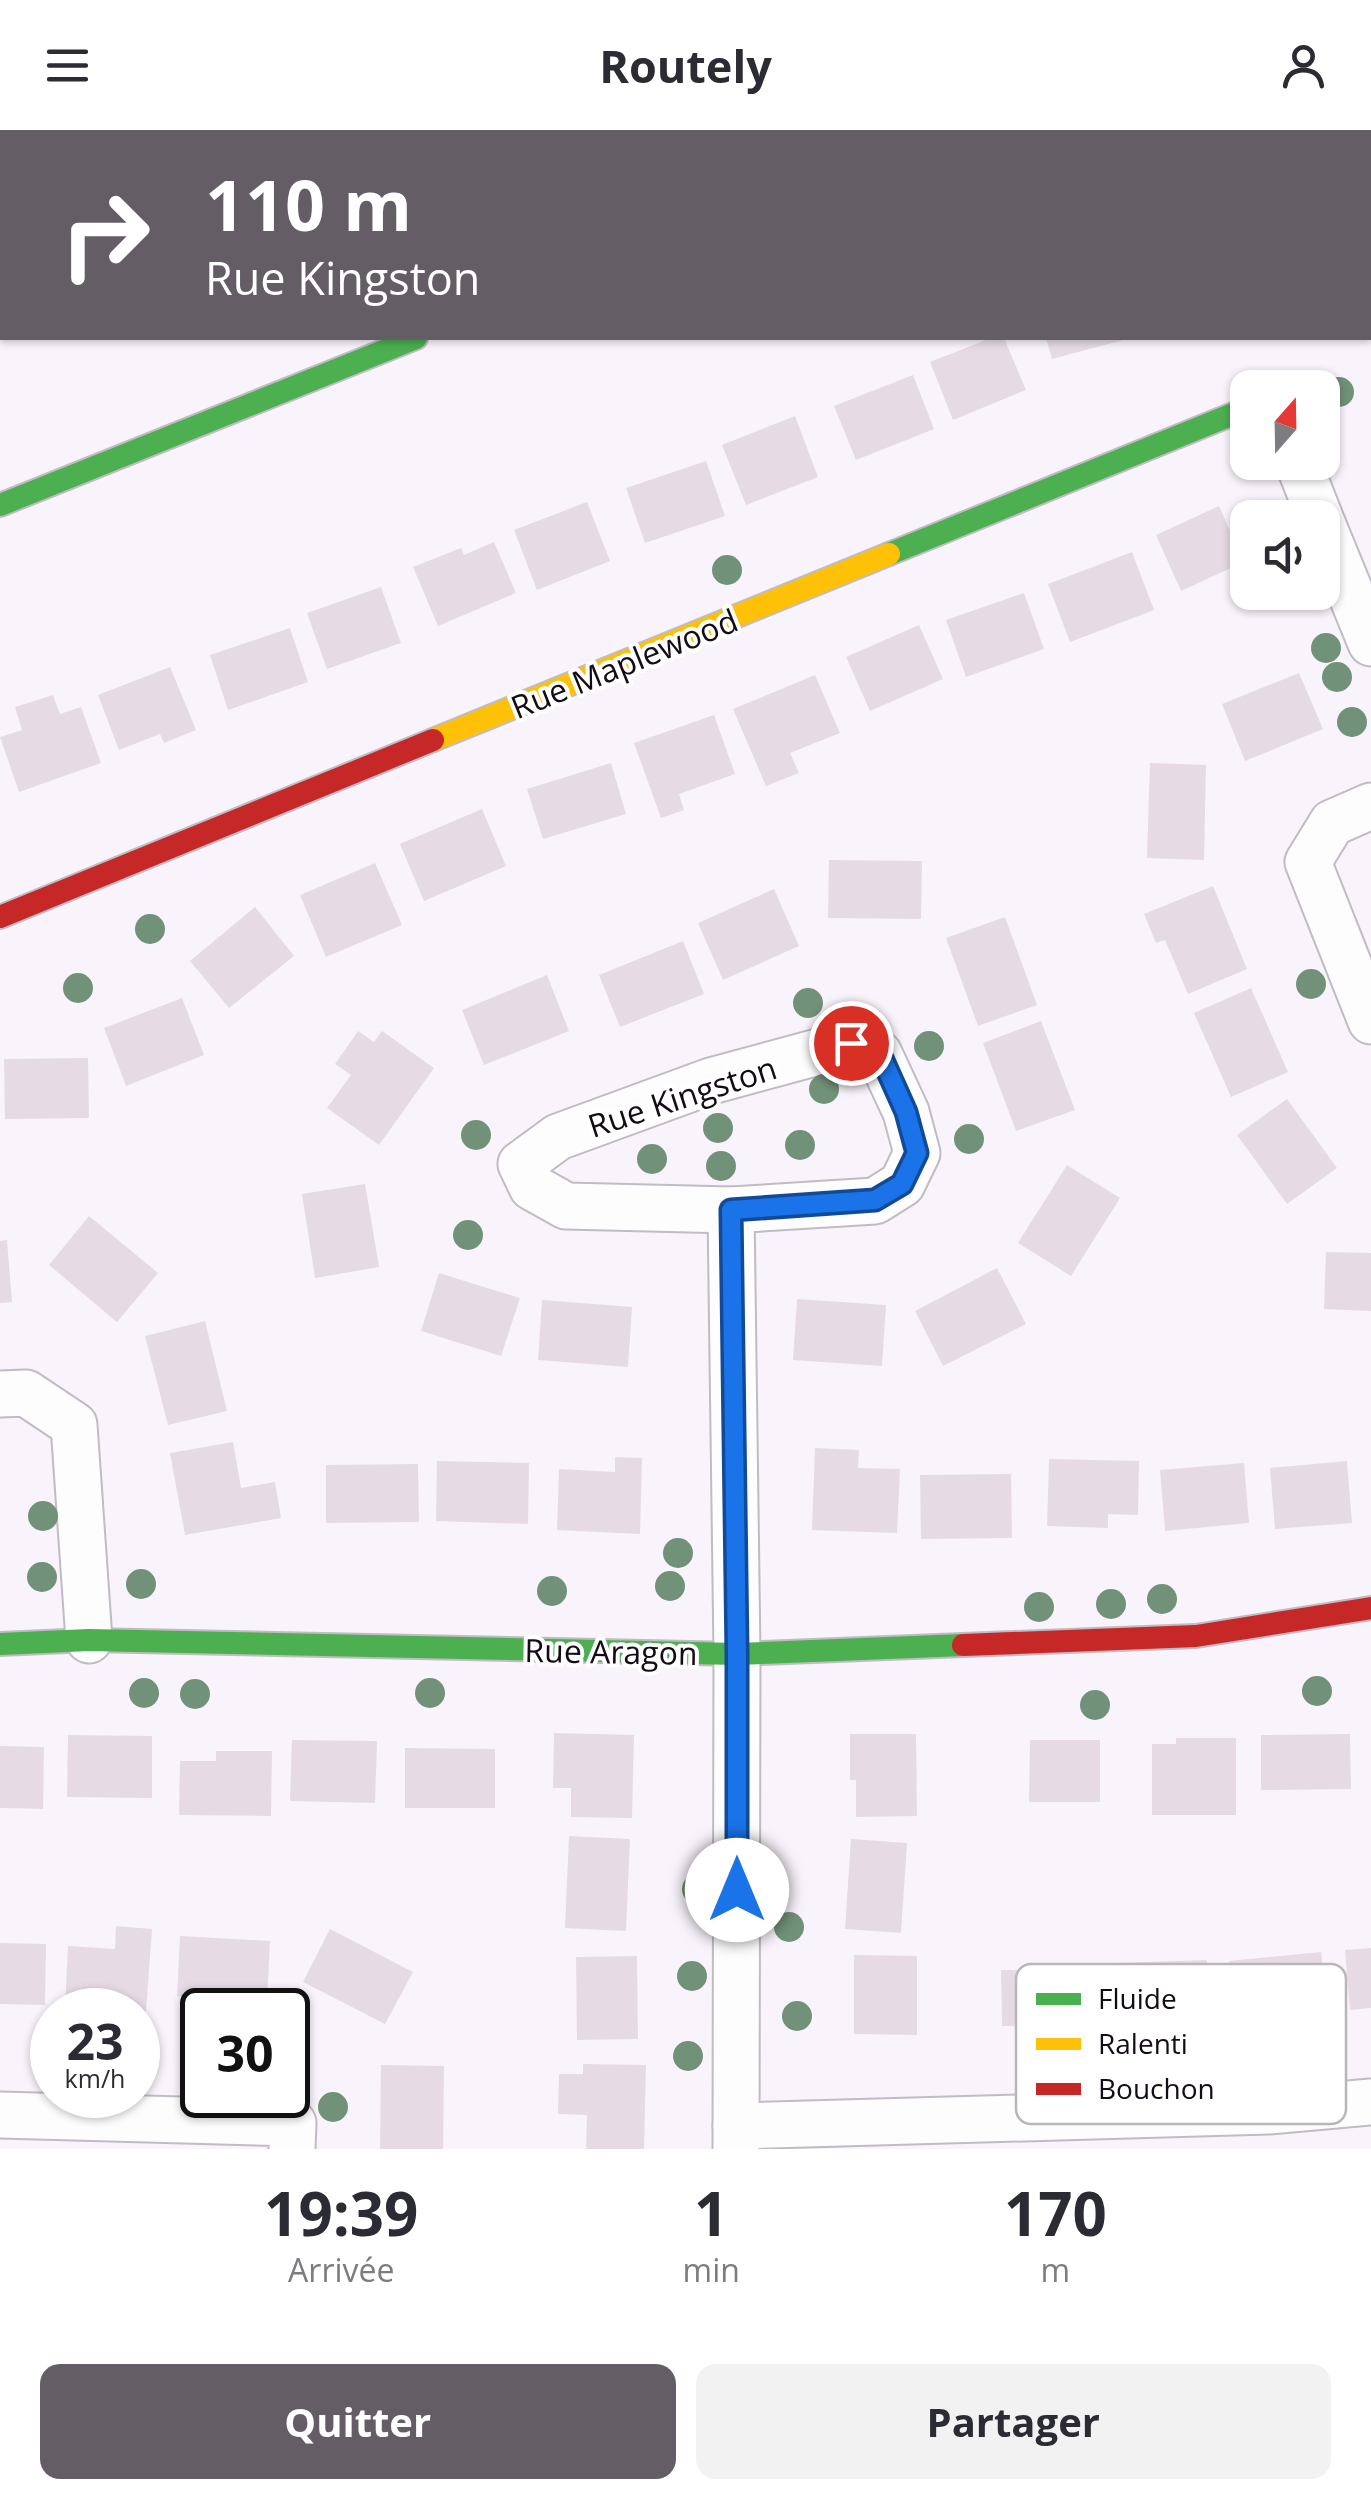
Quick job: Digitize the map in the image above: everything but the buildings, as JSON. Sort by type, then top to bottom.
[{"type":"street","points":[[0,504],[411,340]]},
{"type":"street","name":"Rue Maplewood","points":[[0,917],[1230,415]]},
{"type":"street","points":[[1340,567],[1371,643]]},
{"type":"street","points":[[1371,806],[1332,823],[1308,862],[1371,1021]]},
{"type":"street","name":"Rue Kingston","points":[[851,1043],[880,1054],[906,1112],[917,1153],[902,1184],[875,1200],[731,1210],[566,1206],[532,1187],[521,1164],[558,1137],[711,1081],[851,1043]]},
{"type":"street","points":[[731,1210],[737,1654],[736,2137],[1271,2130]]},
{"type":"street","points":[[0,1394],[26,1392],[74,1424],[89,1640]]},
{"type":"street","name":"Rue Aragon","points":[[0,1644],[89,1640],[737,1654],[1196,1636],[1371,1608]]},
{"type":"street","points":[[1346,2109],[1371,2102]]},
{"type":"street","points":[[2,2118],[293,2124],[292,2149]]},
{"type":"traffic: fast","points":[[0,505],[411,340]]},
{"type":"traffic: fast","points":[[889,554],[1230,415]]},
{"type":"traffic: fast","points":[[0,1644],[89,1640],[737,1654],[963,1645]]},
{"type":"traffic: slow","points":[[433,740],[889,554]]},
{"type":"traffic: jam","points":[[0,917],[433,740]]},
{"type":"traffic: jam","points":[[963,1645],[1196,1636],[1371,1608]]},
{"type":"route","points":[[737,1890],[731,1210],[875,1200],[902,1184],[917,1153],[906,1112],[880,1054],[851,1043]]}]
